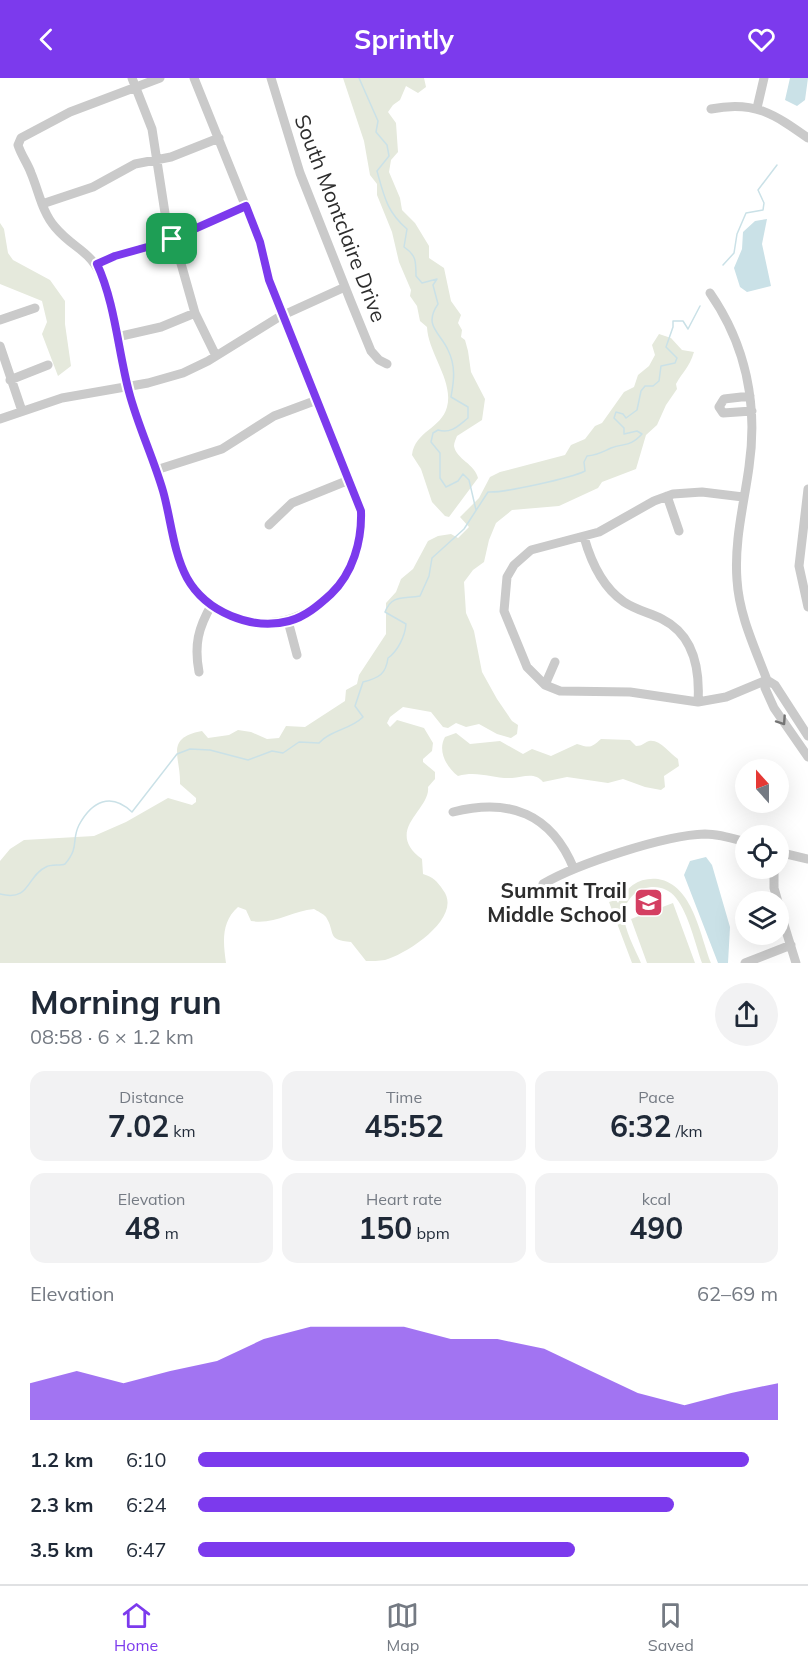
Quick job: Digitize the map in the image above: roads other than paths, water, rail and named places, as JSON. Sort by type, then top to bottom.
[{"type":"street","points":[[160,78],[134,83],[70,112],[21,138],[19,148],[42,204],[58,231],[88,254],[97,264],[105,286],[128,386],[156,470],[179,559],[188,580],[222,612],[249,622],[288,621],[309,612],[339,586],[356,554],[362,531],[361,511],[283,315],[246,206],[194,78]]},
{"type":"street","name":"South Montclaire Drive","points":[[271,78],[300,173],[345,287],[371,351],[379,360],[387,364]]},
{"type":"street","points":[[757,108],[764,78]]},
{"type":"street","points":[[134,83],[152,129],[158,160],[163,211],[195,313],[216,356]]},
{"type":"street","points":[[711,109],[736,106],[757,108],[808,138]]},
{"type":"street","points":[[42,204],[93,187],[135,164],[171,158],[219,138]]},
{"type":"street","points":[[97,264],[115,256],[172,239],[246,206]]},
{"type":"street","points":[[0,419],[62,398],[183,373],[216,356],[283,315],[345,287]]},
{"type":"street","points":[[710,293],[739,346],[752,411],[752,442],[736,545],[737,581],[743,616],[767,680],[765,688],[770,700],[808,757]]},
{"type":"street","points":[[0,320],[35,308]]},
{"type":"street","points":[[117,337],[161,327],[195,313]]},
{"type":"street","points":[[0,346],[22,411]]},
{"type":"street","points":[[10,380],[48,365]]},
{"type":"street","points":[[750,396],[724,399],[719,407],[723,413],[752,411]]},
{"type":"street","points":[[156,470],[222,448],[268,419],[317,399]]},
{"type":"street","points":[[269,525],[282,510],[299,499],[349,480]]},
{"type":"street","points":[[808,489],[799,566],[808,607]]},
{"type":"street","points":[[743,497],[702,492],[667,496],[616,525],[584,537],[531,550],[514,565],[507,576],[503,600],[508,623],[521,658],[544,685],[573,692],[630,692],[678,701],[698,702],[726,697],[767,680]]},
{"type":"street","points":[[667,496],[679,531]]},
{"type":"street","points":[[584,537],[595,568],[615,594],[634,608],[664,620],[688,643],[696,665],[698,702]]},
{"type":"street","points":[[199,672],[195,644],[200,626],[212,604]]},
{"type":"street","points":[[288,621],[297,656]]},
{"type":"street","points":[[544,685],[555,662]]},
{"type":"street","points":[[767,680],[775,685],[807,732],[795,739]]},
{"type":"street","points":[[453,812],[493,806],[521,814],[556,835],[573,869]]},
{"type":"street","points":[[543,884],[573,869],[694,835],[715,834],[735,839]]},
{"type":"street","points":[[789,855],[808,860]]},
{"type":"street","points":[[789,939],[796,963]]},
{"type":"street","points":[[745,963],[791,945]]},
{"type":"water","points":[[790,78],[808,78],[805,100],[797,106],[785,100]]},
{"type":"water","points":[[767,219],[762,244],[771,286],[747,292],[740,287],[734,268],[742,249],[743,232],[755,221]]},
{"type":"water","points":[[706,857],[712,865],[730,927],[728,963],[718,963],[684,875],[690,861]]},
{"type":"waterway","points":[[359,78],[378,121],[376,132],[387,145],[389,156],[377,171],[384,196],[395,216],[407,229],[404,247],[414,259],[416,276],[422,283],[437,279],[433,285],[438,304],[432,323],[445,344],[452,362],[451,397],[468,407],[468,418],[458,426],[451,430],[438,430],[433,433],[431,442],[440,453],[440,478],[446,487],[458,481],[463,474],[469,480],[476,510]]},
{"type":"waterway","points":[[723,265],[734,253],[737,234],[746,213],[763,210],[764,203],[758,190],[777,165]]},
{"type":"waterway","points":[[0,894],[10,896],[17,894],[23,891],[40,871],[48,866],[65,864],[74,848],[79,825],[96,805],[102,802],[117,802],[132,812],[177,754],[190,749],[210,750],[248,760],[272,751],[283,753],[299,742],[319,743],[363,717],[355,706],[363,682],[383,672],[388,658],[403,638],[406,624],[385,612],[391,602],[399,598],[420,596],[429,576],[432,558],[464,529],[488,492],[522,488],[577,474],[585,471],[584,462],[587,456],[631,443],[638,438],[642,434],[637,431],[624,434],[624,428],[614,418],[616,412],[623,414],[626,418],[637,410],[641,391],[645,386],[653,386],[659,381],[661,366],[675,363],[677,358],[666,347],[673,321],[683,321],[688,329],[700,306]]},
{"type":"place","name":"Summit Trail Middle School","points":[[648,902]]}]
